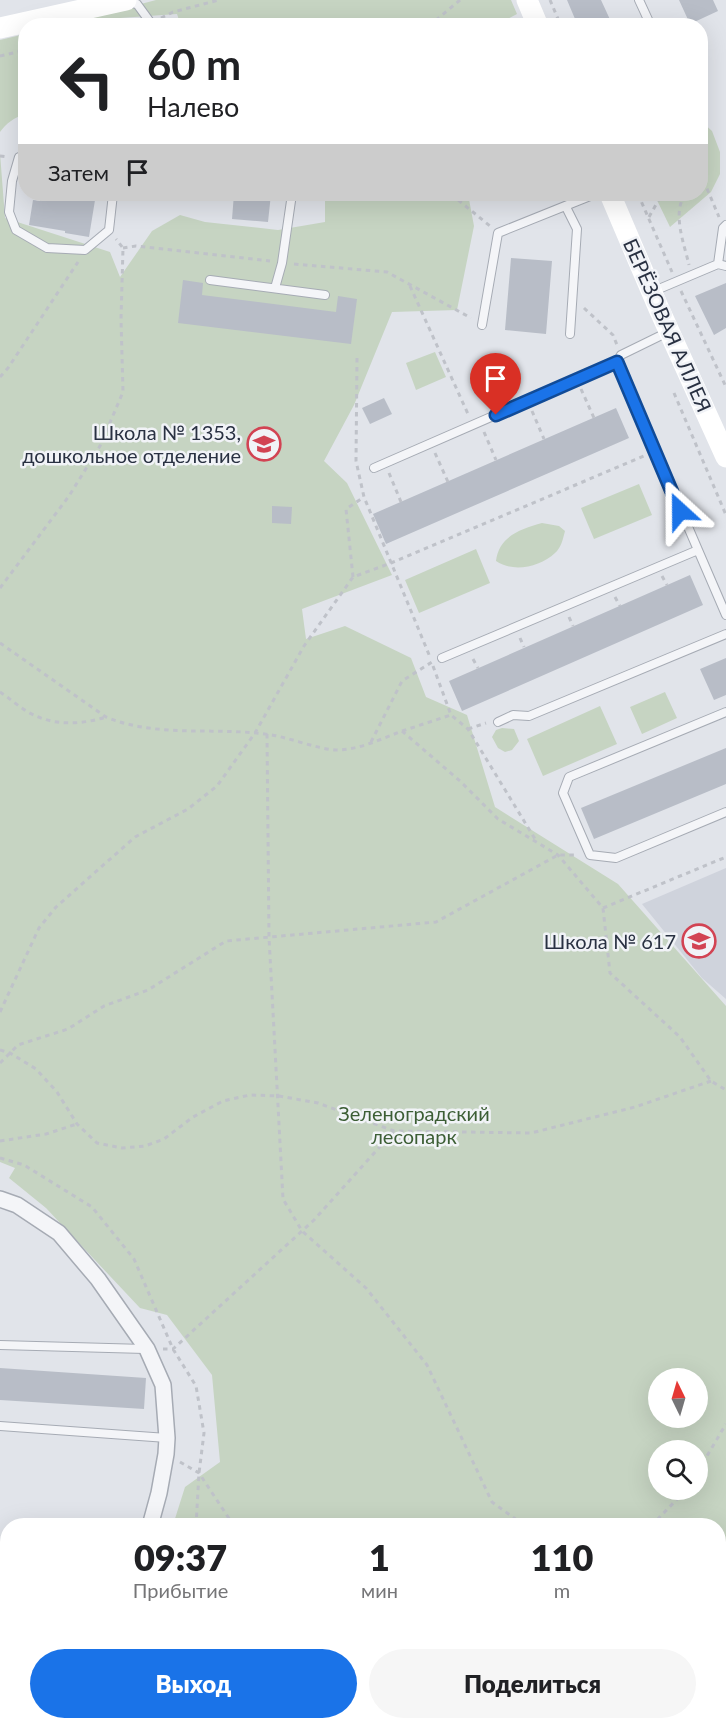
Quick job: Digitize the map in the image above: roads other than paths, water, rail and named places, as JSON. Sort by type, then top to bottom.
[{"type":"street","points":[[527,0],[535,18]]},
{"type":"street","points":[[46,18],[124,1]]},
{"type":"street","points":[[0,28],[18,24]]},
{"type":"street","name":"БЕРЁЗОВАЯ АЛЛЕЯ","points":[[613,201],[670,332],[715,424],[726,456]]},
{"type":"street","points":[[0,1199],[17,1205],[59,1233],[98,1279],[147,1349],[164,1385],[167,1438],[159,1493],[152,1518]]},
{"type":"lane","points":[[639,0],[647,18]]},
{"type":"lane","points":[[124,1],[137,4],[147,18]]},
{"type":"lane","points":[[18,160],[12,181],[9,212],[16,230],[47,248],[85,250],[109,230],[112,201]]},
{"type":"lane","points":[[275,288],[282,263],[291,201]]},
{"type":"lane","points":[[482,325],[498,233],[579,201]]},
{"type":"lane","points":[[566,207],[577,229],[570,334]]},
{"type":"lane","points":[[652,291],[691,274],[722,265],[725,227]]},
{"type":"lane","points":[[210,280],[325,295]]},
{"type":"lane","points":[[374,468],[577,380],[670,332]]},
{"type":"lane","points":[[619,359],[654,452],[726,615]]},
{"type":"lane","points":[[442,658],[698,550]]},
{"type":"lane","points":[[498,722],[513,715],[529,716],[726,634]]},
{"type":"lane","points":[[726,712],[569,777],[562,793],[590,855],[616,858],[726,812]]},
{"type":"lane","points":[[0,1345],[147,1349]]},
{"type":"lane","points":[[0,1426],[167,1438]]},
{"type":"place","name":"Школа № 1353, дошкольное отделение","points":[[264,444]]},
{"type":"place","name":"Школа № 617","points":[[699,941]]},
{"type":"park label","name":"Зеленоградский лесопарк","points":[[414,1124]]}]
